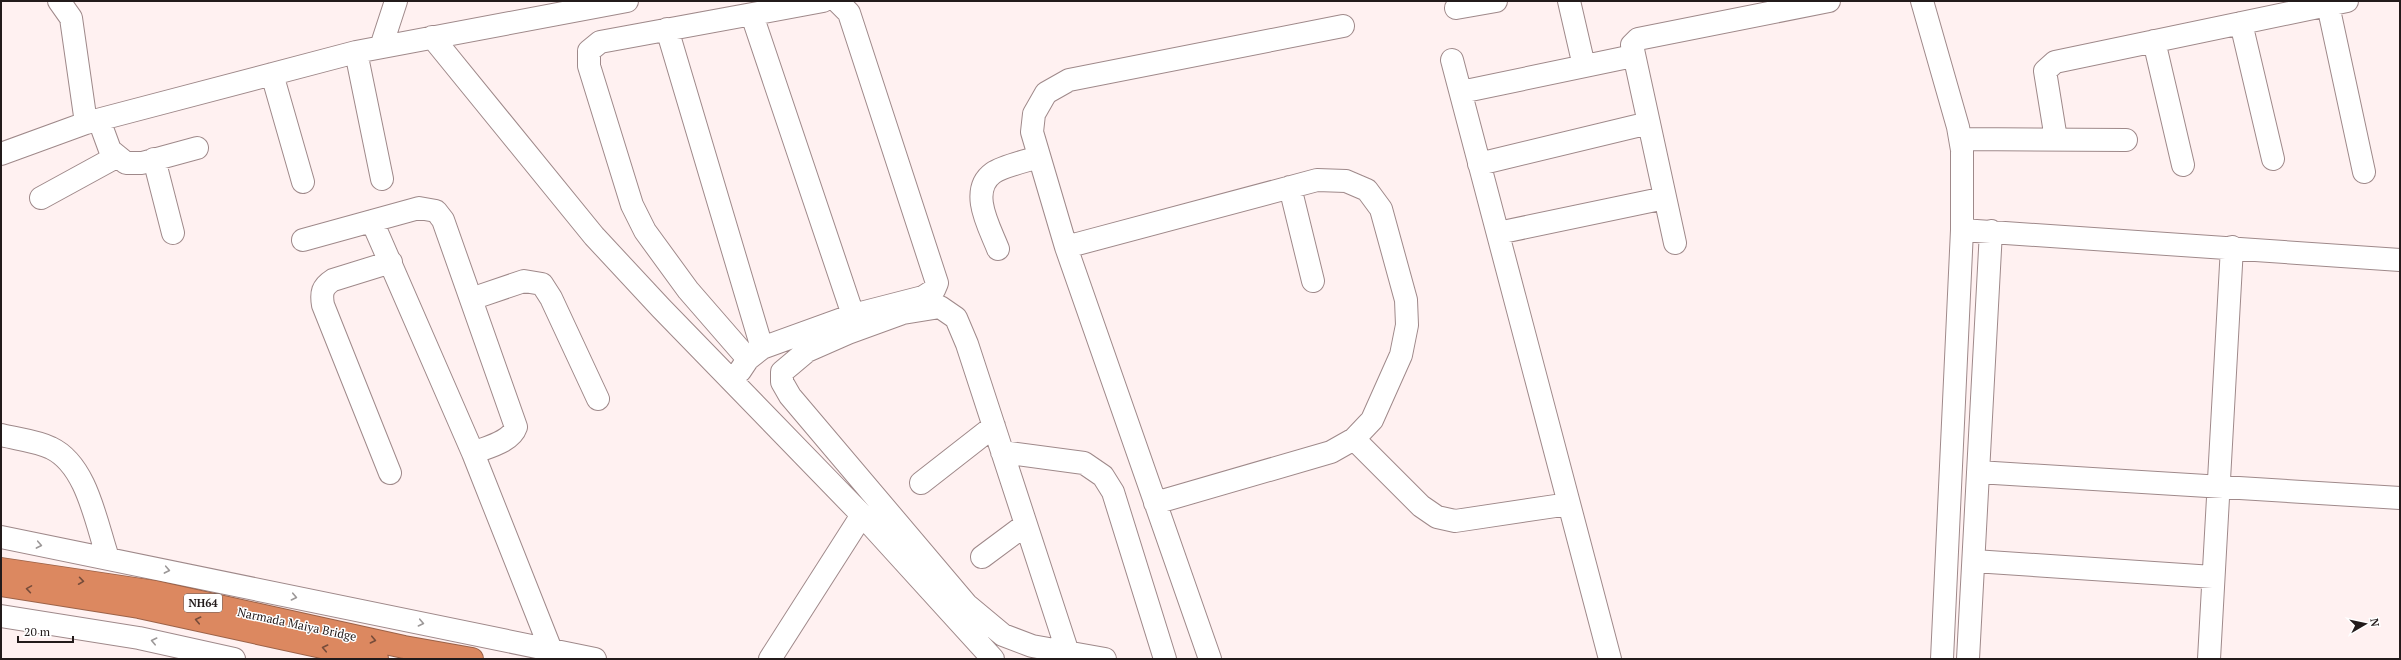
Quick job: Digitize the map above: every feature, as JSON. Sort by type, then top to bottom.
[{"type":"highway","name":"Narmada Maiya Bridge","points":[[1,569],[154,592],[404,647],[472,659]]},
{"type":"highway","name":"NH64","points":[[1,585],[139,607],[377,659]]},
{"type":"street","points":[[59,1],[71,18],[93,121],[110,150],[116,157],[126,163],[142,163],[197,148]]},
{"type":"street","points":[[381,47],[396,1]]},
{"type":"street","points":[[1,154],[93,121],[356,52],[627,1]]},
{"type":"street","points":[[755,353],[688,290],[645,231],[632,205],[589,66],[589,51],[600,42],[823,1]]},
{"type":"street","points":[[734,380],[755,353],[853,315],[923,297],[934,290],[937,283],[849,12],[837,1]]},
{"type":"street","points":[[1456,8],[1496,1]]},
{"type":"street","points":[[1569,1],[1584,66]]},
{"type":"street","points":[[1675,242],[1632,45],[1638,39],[1764,7],[1829,1]]},
{"type":"street","points":[[1922,1],[1961,138],[1962,230],[1942,659]]},
{"type":"street","points":[[2056,139],[2046,71],[2054,62],[2337,3],[2364,172]]},
{"type":"street","points":[[752,15],[853,315]]},
{"type":"street","points":[[2241,23],[2273,159]]},
{"type":"street","points":[[1210,659],[1066,247],[1032,132],[1034,114],[1046,93],[1069,80],[1343,26]]},
{"type":"street","points":[[667,30],[755,353]]},
{"type":"street","points":[[432,37],[594,236],[661,308],[734,380],[862,515],[993,659]]},
{"type":"street","points":[[2154,41],[2183,165]]},
{"type":"street","points":[[356,52],[382,179]]},
{"type":"street","points":[[1461,92],[1634,56]]},
{"type":"street","points":[[1452,60],[1610,659]]},
{"type":"street","points":[[272,74],[303,182]]},
{"type":"street","points":[[1479,164],[1648,123]]},
{"type":"street","points":[[1961,138],[2126,140]]},
{"type":"street","points":[[998,250],[981,202],[981,188],[993,173],[1039,156]]},
{"type":"street","points":[[41,198],[116,157]]},
{"type":"street","points":[[154,159],[173,234]]},
{"type":"street","points":[[1066,247],[1317,180],[1346,181],[1367,190],[1381,209],[1406,300],[1407,325],[1401,355],[1372,420],[1354,439],[1330,452],[1155,503]]},
{"type":"street","points":[[1290,187],[1313,281]]},
{"type":"street","points":[[1498,233],[1665,198]]},
{"type":"street","points":[[303,240],[418,208],[436,211],[443,220],[516,427],[514,433],[509,438],[473,453]]},
{"type":"street","points":[[372,221],[473,453],[551,650]]},
{"type":"street","points":[[1962,230],[2232,247],[2400,260]]},
{"type":"street","points":[[1968,659],[1991,232]]},
{"type":"street","points":[[2209,659],[2232,247]]},
{"type":"street","points":[[390,473],[323,305],[322,293],[325,285],[333,280],[391,262]]},
{"type":"street","points":[[471,299],[524,281],[542,284],[551,298],[598,399]]},
{"type":"street","points":[[1068,653],[967,344],[956,318],[940,307],[903,313],[848,333],[806,351],[782,372],[782,382],[790,396],[967,605],[1003,635],[1032,646],[1068,653],[1105,659]]},
{"type":"street","points":[[921,483],[994,426]]},
{"type":"street","points":[[1,435],[50,447],[66,457],[79,473],[108,558]]},
{"type":"street","points":[[1354,439],[1421,506],[1437,518],[1454,521],[1569,504]]},
{"type":"street","points":[[1002,452],[1084,463],[1103,476],[1113,492],[1165,659]]},
{"type":"street","points":[[1978,472],[2400,498]]},
{"type":"street","points":[[770,659],[862,515]]},
{"type":"street","points":[[982,557],[1025,525]]},
{"type":"street","name":"NH64","points":[[1,537],[595,659]]},
{"type":"street","points":[[1974,560],[2213,577]]},
{"type":"street","points":[[1,616],[139,638],[234,659]]}]
